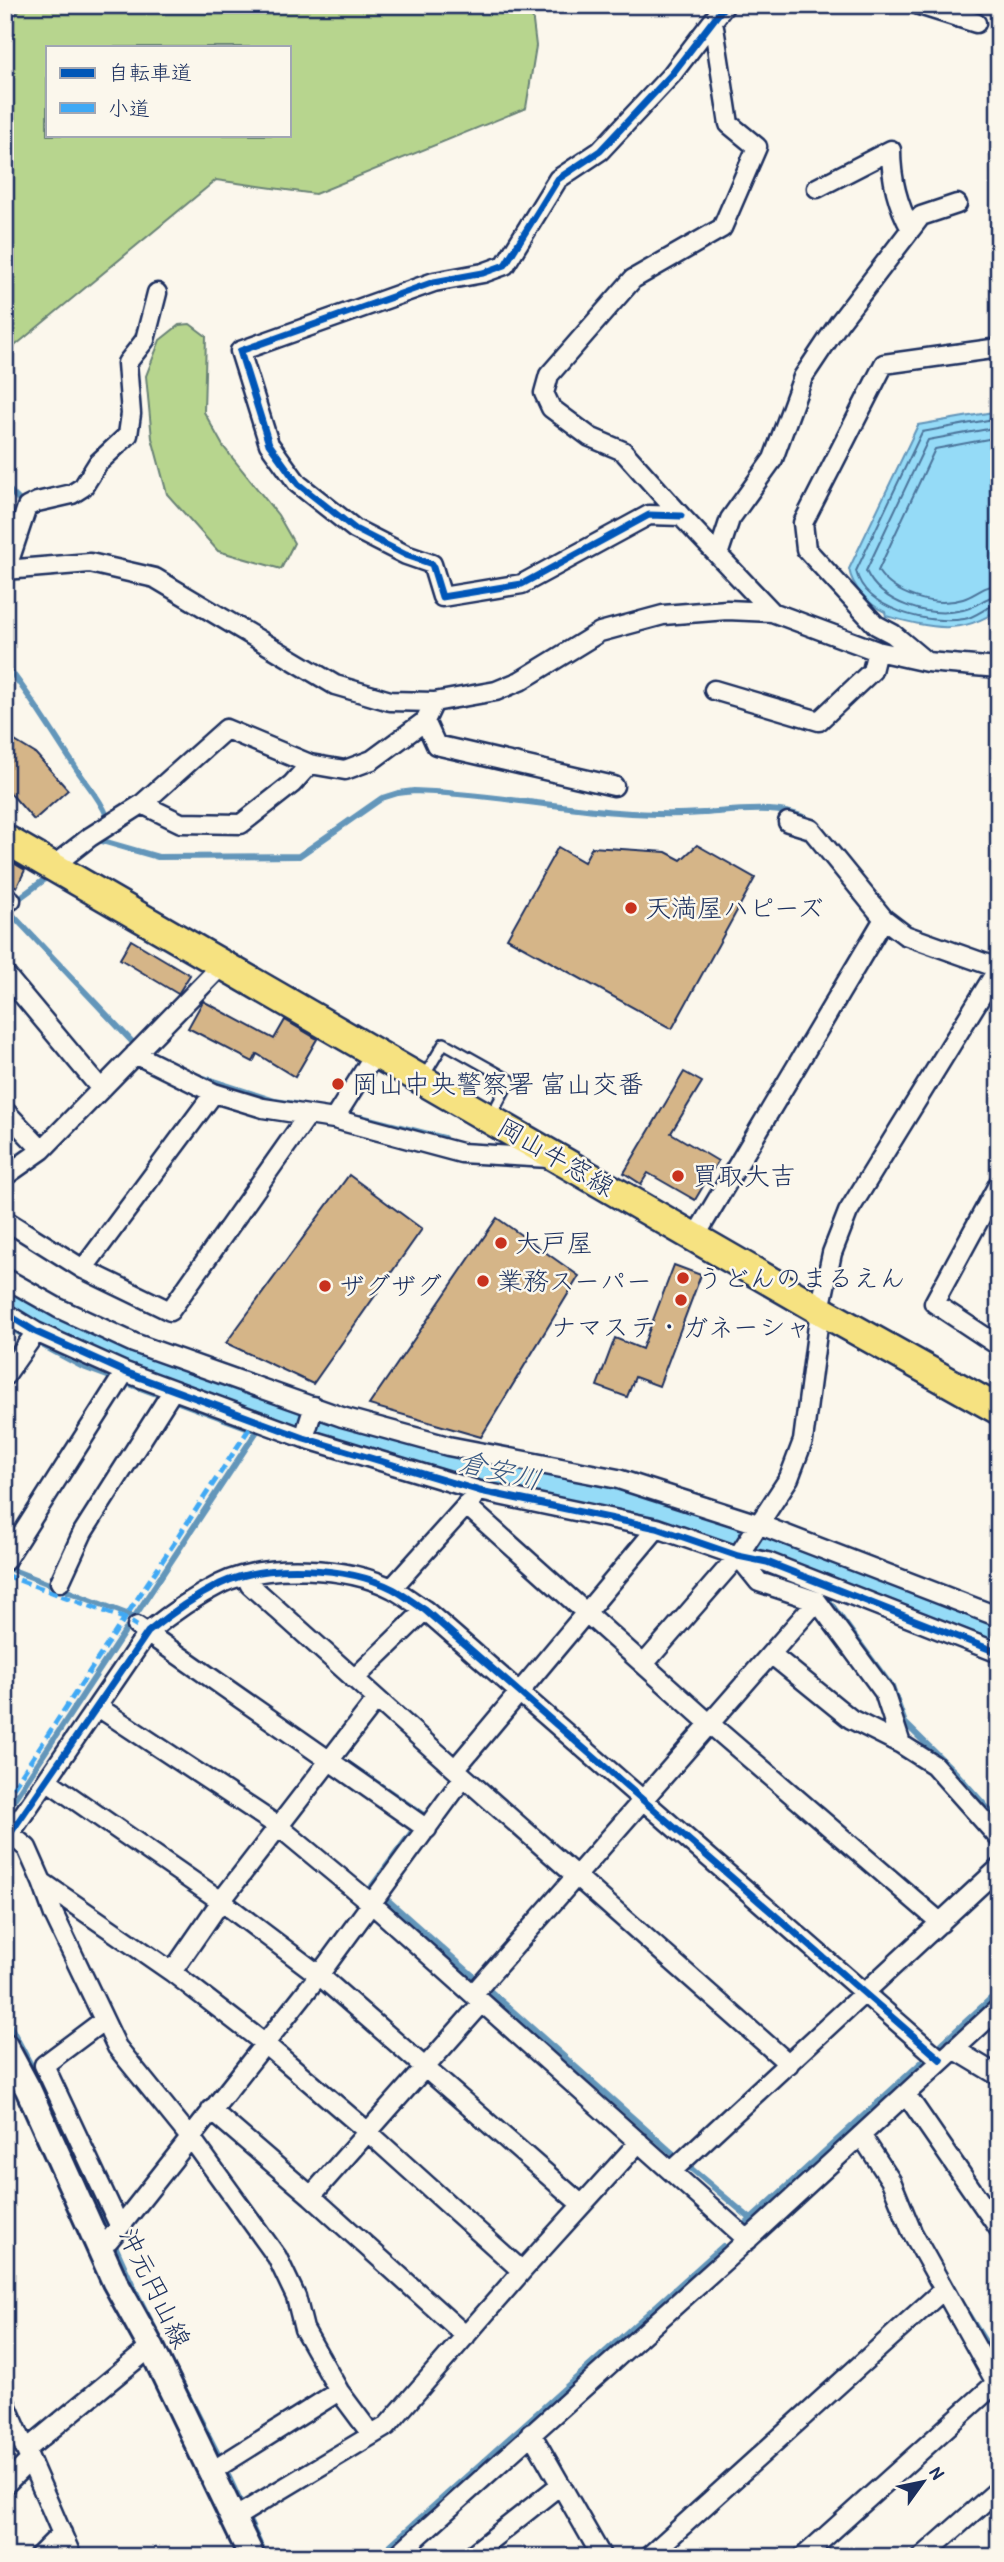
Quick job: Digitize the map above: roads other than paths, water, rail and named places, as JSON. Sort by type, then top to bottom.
[{"type":"main road","name":"岡山牛窓線","points":[[5,839],[820,1310],[999,1410]]},
{"type":"main road","name":"沖元円山線","points":[[5,2046],[111,2236],[115,2282],[219,2467],[241,2513],[252,2557]]},
{"type":"street","points":[[681,516],[649,515],[522,584],[442,597],[432,564],[406,555],[355,529],[298,484],[269,444],[240,351],[434,282],[483,273],[505,265],[558,179],[600,151],[672,74],[725,5]]},
{"type":"street","points":[[919,5],[976,23]]},
{"type":"street","points":[[713,21],[729,124],[757,147],[722,228],[633,279],[549,374],[544,393],[551,408],[590,436],[623,451],[772,612]]},
{"type":"street","points":[[817,188],[891,150],[895,188],[902,214],[911,229]]},
{"type":"street","points":[[718,555],[730,519],[773,459],[803,377],[839,323],[921,216],[957,204]]},
{"type":"street","points":[[157,293],[145,340],[127,363],[131,414],[128,435],[98,463],[83,487],[72,494],[27,507],[6,570],[90,563],[155,578],[335,685],[390,701],[434,702],[496,691],[520,681],[600,632],[663,615],[727,610],[772,612],[877,651],[927,662],[994,663]]},
{"type":"street","points":[[927,662],[893,634],[876,625],[806,549],[803,523],[884,364],[999,348]]},
{"type":"street","points":[[714,690],[819,721],[872,671],[877,651]]},
{"type":"street","points":[[53,866],[90,837],[142,804],[226,729],[310,764],[345,770],[372,760],[425,721],[434,702]]},
{"type":"street","points":[[425,721],[436,745],[614,786]]},
{"type":"street","points":[[142,804],[181,823],[241,824],[292,784],[310,764]]},
{"type":"street","points":[[644,1664],[741,1552],[789,1478],[803,1441],[820,1310],[832,1253],[848,1212],[998,970],[905,935],[884,919],[811,829],[788,822]]},
{"type":"street","points":[[695,1237],[884,919]]},
{"type":"street","points":[[5,1176],[42,1150],[223,964]]},
{"type":"street","points":[[5,974],[102,1089]]},
{"type":"street","points":[[138,1051],[214,1093],[263,1108],[308,1115],[337,1115],[461,1153],[560,1159]]},
{"type":"street","points":[[337,1115],[376,1052]]},
{"type":"street","points":[[83,1269],[214,1093]]},
{"type":"street","points":[[5,1111],[42,1150]]},
{"type":"street","points":[[5,1220],[83,1269],[170,1311],[308,1115]]},
{"type":"street","points":[[999,1183],[934,1303],[999,1346]]},
{"type":"street","points":[[5,1278],[58,1308],[134,1343],[309,1421],[480,1491],[657,1528],[741,1552],[999,1653]]},
{"type":"street","points":[[5,1313],[32,1337],[121,1378],[169,1395],[309,1421],[342,1417],[448,1446],[618,1479],[756,1527],[999,1618]]},
{"type":"street","points":[[5,1376],[32,1337]]},
{"type":"street","points":[[5,1561],[121,1378]]},
{"type":"street","points":[[60,1582],[83,1532],[169,1395]]},
{"type":"street","points":[[392,1588],[480,1491]]},
{"type":"street","points":[[466,1505],[710,1724],[941,1923]]},
{"type":"street","points":[[104,2020],[44,2065],[111,2236],[319,1975],[378,1896],[422,1825],[459,1773],[521,1692],[657,1528]]},
{"type":"street","points":[[741,1552],[759,1581],[817,1601],[884,1692],[901,1744]]},
{"type":"street","points":[[371,2434],[339,2391],[304,2329],[296,2297],[277,2258],[190,2138],[117,2048],[54,1915],[27,1848],[8,1837],[97,1707],[143,1629],[222,1583],[269,1571],[319,1569],[392,1588],[425,1610],[521,1692],[865,1994],[940,2054],[999,2076]]},
{"type":"street","points":[[246,1577],[250,1586],[376,1700],[579,1876],[789,2064]]},
{"type":"street","points":[[311,2196],[424,2066],[481,1991],[644,1799],[817,1601]]},
{"type":"street","points":[[354,1679],[425,1610]]},
{"type":"street","points":[[143,1629],[332,1755],[422,1825]]},
{"type":"street","points":[[771,1654],[851,1719],[901,1744],[934,1765],[999,1838]]},
{"type":"street","points":[[172,1972],[221,1901],[376,1700]]},
{"type":"street","points":[[97,1707],[278,1826],[378,1896],[639,2142],[680,2165],[748,2240]]},
{"type":"street","points":[[48,1781],[221,1901],[319,1975],[582,2205]]},
{"type":"street","points":[[680,2165],[999,1868]]},
{"type":"street","points":[[42,1882],[172,1972],[264,2043],[368,2132],[522,2271]]},
{"type":"street","points":[[395,2557],[748,2240],[906,2094],[940,2054],[999,2008]]},
{"type":"street","points":[[906,2094],[998,2227]]},
{"type":"street","points":[[211,2110],[466,2336]]},
{"type":"street","points":[[803,2557],[996,2377],[943,2290],[912,2232],[891,2181],[862,2134]]},
{"type":"street","points":[[241,2513],[387,2426],[639,2142]]},
{"type":"street","points":[[648,2557],[943,2290]]},
{"type":"street","points":[[5,2485],[28,2455],[151,2347]]},
{"type":"street","points":[[219,2467],[339,2391]]},
{"type":"street","points":[[5,2402],[72,2557]]},
{"type":"street","points":[[531,2433],[601,2557]]},
{"type":"street","points":[[468,2557],[560,2485]]},
{"type":"street","points":[[922,2557],[999,2489]]},
{"type":"street","points":[[38,2557],[61,2533]]},
{"type":"street","points":[[413,2541],[424,2557]]},
{"type":"lane","points":[[422,1079],[444,1043],[510,1080],[490,1118]]},
{"type":"water","points":[[999,411],[999,609],[971,623],[944,627],[886,616],[885,612],[862,595],[849,569],[918,425]]},
{"type":"waterway","points":[[5,486],[22,503],[20,508]]},
{"type":"waterway","points":[[5,545],[15,518]]},
{"type":"waterway","points":[[5,664],[107,816]]},
{"type":"waterway","points":[[95,843],[99,840],[158,857],[299,856],[382,798],[414,791],[630,813],[775,811],[790,813],[813,823]]},
{"type":"waterway","points":[[14,902],[48,877]]},
{"type":"waterway","points":[[7,909],[138,1048]]},
{"type":"waterway","points":[[198,1076],[275,1101],[295,1104]]},
{"type":"waterway","points":[[361,1117],[444,1138]]},
{"type":"waterway","name":"倉安川","points":[[5,1295],[50,1320],[165,1369],[323,1427],[621,1500],[718,1528],[762,1542],[999,1637]]},
{"type":"waterway","points":[[5,1325],[83,1367],[257,1431],[5,1813]]},
{"type":"waterway","points":[[775,1559],[779,1549]]},
{"type":"waterway","points":[[5,1567],[137,1618]]},
{"type":"waterway","points":[[771,1568],[769,1574],[823,1593],[892,1687],[905,1723],[957,1774],[999,1821]]},
{"type":"waterway","points":[[349,1764],[422,1814],[422,1818],[372,1886],[669,2150],[751,2219]]},
{"type":"waterway","points":[[747,2223],[999,1991]]},
{"type":"waterway","points":[[5,2016],[53,2107],[157,2333]]},
{"type":"waterway","points":[[377,2557],[723,2246]]},
{"type":"waterway","points":[[960,2301],[991,2351]]},
{"type":"waterway","points":[[171,2362],[266,2557]]},
{"type":"waterway","points":[[5,2381],[15,2405]]},
{"type":"place","name":"天満屋ハピーズ","points":[[631,908]]},
{"type":"place","name":"岡山中央警察署 富山交番","points":[[338,1084]]},
{"type":"place","name":"買取大吉","points":[[678,1176]]},
{"type":"place","name":"大戸屋","points":[[501,1243]]},
{"type":"place","name":"うどんのまるえん","points":[[683,1278]]},
{"type":"place","name":"業務スーパー","points":[[483,1281]]},
{"type":"place","name":"ザグザグ","points":[[325,1286]]},
{"type":"place","name":"ナマステ・ガネーシャ","points":[[681,1300]]}]
